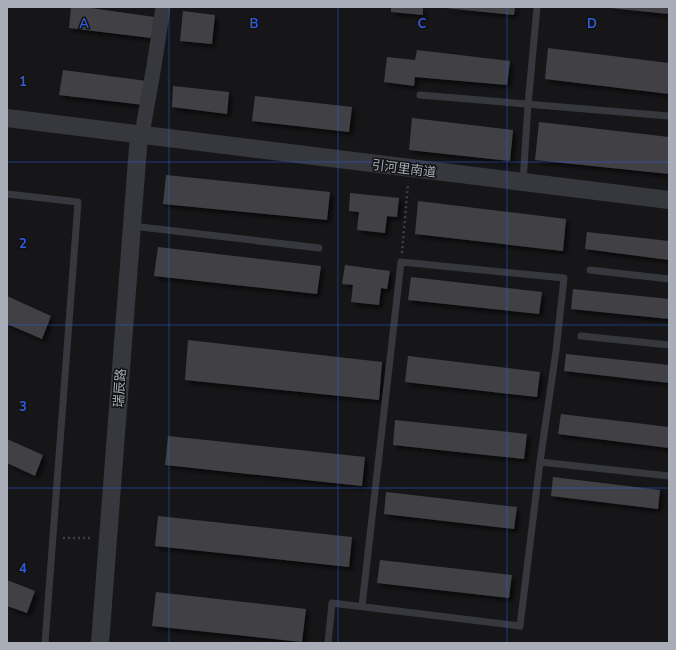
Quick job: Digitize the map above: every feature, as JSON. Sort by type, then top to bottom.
[{"type":"street","points":[[142,134],[163,7]]},
{"type":"street","name":"引河里南道","points":[[7,118],[669,200]]},
{"type":"street","name":"瑞辰路","points":[[100,643],[142,134]]},
{"type":"street","name":"瑞辰路","points":[[110,643],[135,227]]},
{"type":"lane","points":[[524,182],[528,105],[537,7]]},
{"type":"lane","points":[[420,95],[669,116]]},
{"type":"lane","points":[[7,194],[78,202],[45,643]]},
{"type":"lane","points":[[135,227],[319,248]]},
{"type":"lane","points":[[328,643],[332,603],[520,626],[540,462],[556,351],[564,278],[401,262],[362,606]]},
{"type":"lane","points":[[590,270],[669,279]]},
{"type":"lane","points":[[581,336],[669,345]]},
{"type":"lane","points":[[540,462],[669,476]]},
{"type":"path","points":[[401,262],[410,169]]},
{"type":"path","points":[[53,538],[108,538]]},
{"type":"building","points":[[71,7],[84,7],[154,17],[151,38],[69,28]]},
{"type":"building","points":[[391,7],[423,7],[423,15],[391,12]]},
{"type":"building","points":[[445,7],[515,7],[514,15]]},
{"type":"building","points":[[669,7],[669,14],[610,8]]},
{"type":"building","points":[[183,11],[215,15],[212,44],[180,41]]},
{"type":"building","points":[[548,48],[669,63],[669,94],[545,79]]},
{"type":"building","points":[[417,50],[510,61],[507,85],[415,77],[414,86],[384,82],[387,57],[415,60]]},
{"type":"building","points":[[63,70],[147,81],[144,105],[59,95]]},
{"type":"building","points":[[173,86],[229,92],[227,114],[172,107]]},
{"type":"building","points":[[255,96],[352,107],[349,132],[252,121]]},
{"type":"building","points":[[412,118],[513,130],[510,161],[409,150]]},
{"type":"building","points":[[539,122],[669,137],[669,174],[535,160]]},
{"type":"building","points":[[166,175],[330,192],[327,220],[163,204]]},
{"type":"building","points":[[350,193],[399,198],[397,217],[387,216],[385,233],[357,230],[359,212],[349,211]]},
{"type":"building","points":[[418,201],[566,219],[563,251],[415,234]]},
{"type":"building","points":[[587,232],[669,241],[669,260],[585,249]]},
{"type":"building","points":[[158,247],[321,266],[317,294],[154,276]]},
{"type":"building","points":[[345,265],[390,271],[387,289],[381,288],[379,305],[351,302],[353,285],[342,284]]},
{"type":"building","points":[[411,277],[542,292],[539,314],[408,300]]},
{"type":"building","points":[[573,289],[669,299],[669,319],[571,309]]},
{"type":"building","points":[[7,296],[51,316],[42,339],[7,324]]},
{"type":"building","points":[[188,340],[382,362],[379,400],[185,380]]},
{"type":"building","points":[[566,354],[669,365],[669,383],[564,371]]},
{"type":"building","points":[[408,356],[540,372],[537,397],[405,382]]},
{"type":"building","points":[[561,414],[669,427],[669,448],[558,434]]},
{"type":"building","points":[[395,420],[527,434],[524,459],[393,445]]},
{"type":"building","points":[[168,436],[365,457],[362,486],[165,465]]},
{"type":"building","points":[[7,439],[43,455],[35,476],[7,463]]},
{"type":"building","points":[[553,477],[660,490],[658,509],[551,496]]},
{"type":"building","points":[[386,492],[517,507],[514,529],[384,514]]},
{"type":"building","points":[[158,516],[352,537],[349,567],[155,546]]},
{"type":"building","points":[[380,560],[512,575],[509,598],[377,583]]},
{"type":"building","points":[[7,580],[35,591],[27,613],[7,606]]},
{"type":"building","points":[[156,592],[306,609],[302,642],[152,626]]}]
